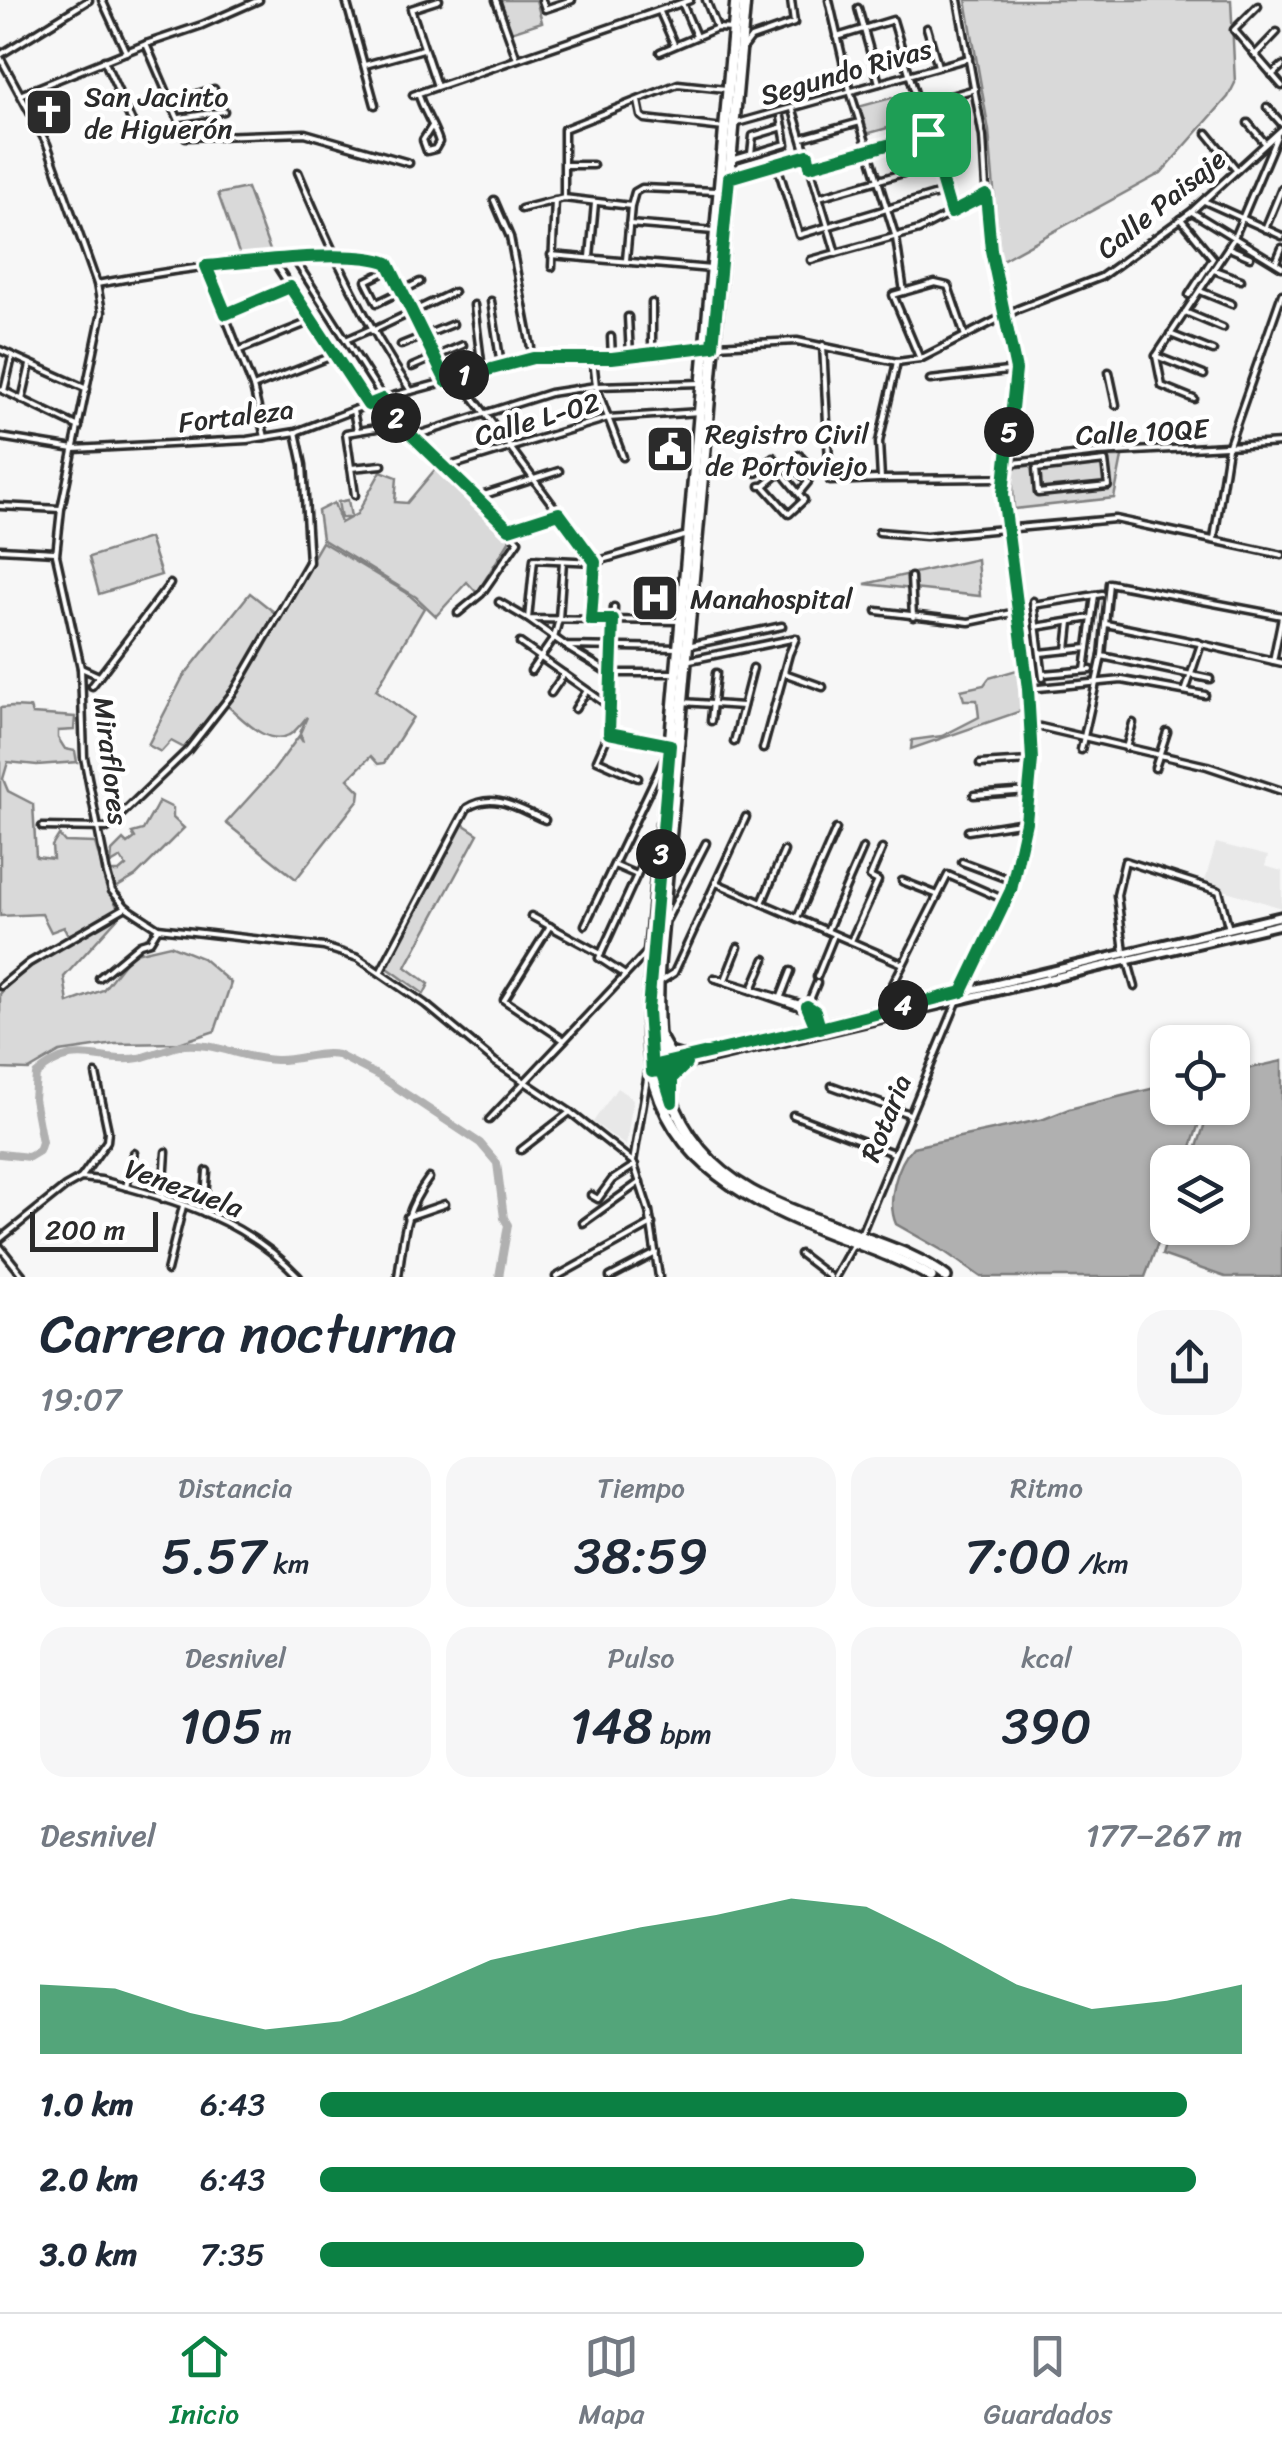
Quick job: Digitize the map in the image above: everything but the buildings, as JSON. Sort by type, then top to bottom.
[{"type":"main road","points":[[732,90],[736,0]]},
{"type":"main road","points":[[744,0],[718,191],[710,346],[702,383],[689,535],[683,627],[686,661],[669,908],[663,922],[658,983],[656,1068],[694,1140],[733,1179],[931,1277]]},
{"type":"main road","points":[[683,627],[729,178],[729,126]]},
{"type":"main road","points":[[683,647],[676,672],[658,852],[648,1022],[656,1068],[678,1132],[712,1172],[761,1205],[924,1262],[946,1277]]},
{"type":"main road","points":[[672,1102],[672,1078],[686,1062],[880,1010],[1126,959],[1282,916]]},
{"type":"main road","points":[[1126,959],[1228,930],[1282,924]]},
{"type":"main road","points":[[656,1068],[958,1001],[1083,966]]},
{"type":"main road","points":[[657,1022],[664,1048],[686,1062]]},
{"type":"street","name":"Miraflores","points":[[89,0],[0,56],[47,144],[96,284],[102,322],[61,509],[56,552],[81,668],[84,757],[112,891],[126,907]]},
{"type":"street","points":[[102,0],[126,52]]},
{"type":"street","points":[[21,95],[259,0]]},
{"type":"street","points":[[346,0],[375,105]]},
{"type":"street","points":[[437,86],[411,9],[439,0]]},
{"type":"street","points":[[496,0],[516,59]]},
{"type":"street","points":[[542,0],[546,9],[572,0]]},
{"type":"street","points":[[432,126],[423,141],[427,152],[439,142],[432,126],[416,94],[690,0]]},
{"type":"street","points":[[706,0],[717,28]]},
{"type":"street","points":[[746,46],[751,38],[794,23],[792,0]]},
{"type":"street","points":[[829,0],[850,91],[896,238],[904,292]]},
{"type":"street","name":"Rotaria","points":[[832,1277],[857,1240],[962,992],[1008,901],[1030,791],[1032,725],[1006,529],[1004,478],[1016,370],[989,238],[983,136],[958,0]]},
{"type":"street","points":[[682,3],[696,36]]},
{"type":"street","points":[[1258,6],[1234,30],[1282,86]]},
{"type":"street","points":[[858,8],[879,83]]},
{"type":"street","points":[[660,12],[674,46]]},
{"type":"street","points":[[835,37],[893,20],[951,213]]},
{"type":"street","points":[[660,52],[717,28],[733,29]]},
{"type":"street","points":[[928,28],[938,66]]},
{"type":"street","points":[[1256,55],[1276,32]]},
{"type":"street","points":[[146,44],[186,137],[305,133],[409,163]]},
{"type":"street","points":[[365,64],[424,49]]},
{"type":"street","name":"Segundo Rivas","points":[[729,126],[969,58]]},
{"type":"street","points":[[104,60],[137,133]]},
{"type":"street","points":[[1272,74],[1282,66]]},
{"type":"street","points":[[564,198],[566,164],[562,131],[678,84],[732,90]]},
{"type":"street","points":[[172,101],[214,89]]},
{"type":"street","points":[[919,104],[975,89]]},
{"type":"street","points":[[90,100],[119,94]]},
{"type":"street","points":[[638,100],[644,119],[729,126]]},
{"type":"street","points":[[1194,399],[1162,386],[1156,356],[1234,240],[1281,128],[1267,107]]},
{"type":"street","points":[[792,108],[836,254]]},
{"type":"street","points":[[180,118],[224,111]]},
{"type":"street","points":[[730,160],[786,144],[781,117]]},
{"type":"street","points":[[802,138],[860,122]]},
{"type":"street","points":[[1248,123],[1265,144]]},
{"type":"street","points":[[751,154],[753,136],[783,128]]},
{"type":"street","name":"Calle Paisaje","points":[[710,346],[797,341],[897,362],[920,360],[1006,316],[1101,277],[1191,212],[1281,128]]},
{"type":"street","points":[[1207,133],[1237,170]]},
{"type":"street","points":[[810,166],[928,134]]},
{"type":"street","points":[[729,178],[808,155]]},
{"type":"street","points":[[566,164],[593,165]]},
{"type":"street","points":[[819,196],[936,164]]},
{"type":"street","points":[[777,165],[799,235],[944,192]]},
{"type":"street","points":[[298,172],[334,256],[372,330],[411,390]]},
{"type":"street","points":[[626,260],[632,196],[642,188],[718,191]]},
{"type":"street","points":[[1265,229],[1282,188]]},
{"type":"street","points":[[811,260],[919,230],[986,195]]},
{"type":"street","points":[[520,209],[564,198],[631,206]]},
{"type":"street","points":[[494,200],[510,236],[533,358]]},
{"type":"street","points":[[552,267],[555,200]]},
{"type":"street","points":[[1204,201],[1282,236]]},
{"type":"street","points":[[590,257],[595,203]]},
{"type":"street","points":[[1191,212],[1279,265],[1282,248]]},
{"type":"street","points":[[1181,220],[1213,258],[1189,295]]},
{"type":"street","points":[[629,224],[715,232]]},
{"type":"street","points":[[1229,248],[1250,257]]},
{"type":"street","points":[[551,255],[712,269]]},
{"type":"street","points":[[96,284],[206,266],[273,260],[334,256],[380,260],[392,268],[446,381]]},
{"type":"street","points":[[273,260],[368,405]]},
{"type":"street","points":[[295,260],[399,423],[478,496],[518,541],[481,594],[458,613]]},
{"type":"street","points":[[206,266],[253,387],[264,437]]},
{"type":"street","points":[[392,268],[366,281],[375,302],[420,282]]},
{"type":"street","points":[[1214,270],[1241,280]]},
{"type":"street","points":[[920,360],[893,295],[935,283],[948,286],[965,336]]},
{"type":"street","points":[[226,314],[290,287]]},
{"type":"street","points":[[1200,291],[1232,304]]},
{"type":"street","points":[[348,340],[454,292]]},
{"type":"street","points":[[1214,540],[1228,448],[1282,294]]},
{"type":"street","points":[[491,301],[502,365]]},
{"type":"street","points":[[652,303],[652,353]]},
{"type":"street","points":[[474,305],[482,370]]},
{"type":"street","points":[[1185,312],[1223,328]]},
{"type":"street","points":[[628,317],[630,356]]},
{"type":"street","points":[[240,350],[312,322]]},
{"type":"street","points":[[401,345],[453,324]]},
{"type":"street","points":[[1170,334],[1213,352]]},
{"type":"street","points":[[611,337],[612,358]]},
{"type":"street","points":[[823,345],[830,480],[1004,478]]},
{"type":"street","points":[[412,367],[463,346]]},
{"type":"street","name":"Fortaleza","points":[[0,437],[74,450],[264,437],[296,432],[411,390],[533,358],[612,358],[710,346]]},
{"type":"street","points":[[0,350],[88,390]]},
{"type":"street","points":[[12,355],[2,390],[79,427]]},
{"type":"street","points":[[253,387],[335,355]]},
{"type":"street","points":[[1156,356],[1204,375]]},
{"type":"street","points":[[592,359],[596,386],[623,457]]},
{"type":"street","points":[[881,479],[879,442],[897,362]]},
{"type":"street","points":[[22,400],[31,364]]},
{"type":"street","points":[[930,380],[1016,370]]},
{"type":"street","points":[[1109,372],[1116,405]]},
{"type":"street","points":[[458,377],[595,562],[591,620]]},
{"type":"street","points":[[414,436],[550,393],[596,386],[702,383]]},
{"type":"street","points":[[353,411],[356,430]]},
{"type":"street","name":"Calle L-02","points":[[447,466],[608,418],[700,412]]},
{"type":"street","points":[[355,494],[346,433],[396,425]]},
{"type":"street","points":[[42,827],[107,828],[188,750],[242,680],[309,562],[306,500],[296,432]]},
{"type":"street","name":"Calle 10QE","points":[[1005,464],[1098,453],[1282,443]]},
{"type":"street","points":[[756,473],[773,458],[782,467],[794,467]]},
{"type":"street","points":[[1105,461],[1108,486],[1038,494],[1036,469],[1105,461]]},
{"type":"street","points":[[351,468],[382,464]]},
{"type":"street","points":[[782,474],[804,502],[787,514],[763,483],[794,467]]},
{"type":"street","points":[[794,467],[808,485],[798,493]]},
{"type":"street","points":[[478,496],[559,471]]},
{"type":"street","points":[[0,506],[61,509]]},
{"type":"street","points":[[509,529],[559,513]]},
{"type":"street","points":[[879,532],[926,536],[1115,519],[1282,555]]},
{"type":"street","points":[[528,619],[534,559],[595,562],[689,535]]},
{"type":"street","points":[[0,549],[56,552]]},
{"type":"street","points":[[531,671],[554,638],[563,561]]},
{"type":"street","points":[[911,576],[914,618]]},
{"type":"street","points":[[1081,750],[1102,656],[1109,583],[1282,616],[1273,660]]},
{"type":"street","points":[[92,686],[170,584]]},
{"type":"street","points":[[1094,596],[1088,670],[1043,676],[1033,603],[1102,594]]},
{"type":"street","points":[[499,602],[609,672],[676,672]]},
{"type":"street","points":[[614,607],[609,733],[597,760],[638,778]]},
{"type":"street","points":[[877,611],[969,622],[1017,612]]},
{"type":"street","points":[[1036,627],[1092,618]]},
{"type":"street","points":[[528,619],[613,620],[683,627]]},
{"type":"street","points":[[1068,650],[1070,622]]},
{"type":"street","points":[[1106,624],[1282,662]]},
{"type":"street","points":[[566,646],[683,647],[782,626]]},
{"type":"street","points":[[686,661],[796,638],[763,749]]},
{"type":"street","points":[[1022,642],[1038,640]]},
{"type":"street","points":[[520,643],[610,706]]},
{"type":"street","points":[[1186,690],[1201,644]]},
{"type":"street","points":[[1040,653],[1088,648]]},
{"type":"street","points":[[1102,656],[1210,679]]},
{"type":"street","points":[[81,668],[100,676]]},
{"type":"street","points":[[734,742],[753,668]]},
{"type":"street","points":[[711,721],[716,673]]},
{"type":"street","points":[[784,673],[824,687]]},
{"type":"street","points":[[550,693],[564,674]]},
{"type":"street","points":[[1028,689],[1130,681],[1204,695]]},
{"type":"street","points":[[575,709],[587,690]]},
{"type":"street","points":[[682,702],[743,706]]},
{"type":"street","points":[[1126,748],[1133,723]]},
{"type":"street","points":[[1032,725],[1218,769],[1282,791]]},
{"type":"street","points":[[1155,768],[1167,732]]},
{"type":"street","points":[[585,925],[668,749],[609,733]]},
{"type":"street","points":[[980,764],[1032,760]]},
{"type":"street","points":[[974,796],[1030,791]]},
{"type":"street","points":[[381,972],[468,808],[480,801],[497,800],[545,820]]},
{"type":"street","points":[[658,983],[674,972],[746,817]]},
{"type":"street","points":[[968,831],[1026,822]]},
{"type":"street","points":[[797,918],[836,829]]},
{"type":"street","points":[[626,975],[599,958],[652,840]]},
{"type":"street","points":[[669,908],[706,843]]},
{"type":"street","points":[[827,931],[863,848]]},
{"type":"street","points":[[851,941],[878,880],[870,877],[882,849]]},
{"type":"street","points":[[762,903],[784,851]]},
{"type":"street","points":[[648,852],[658,852]]},
{"type":"street","points":[[1135,987],[1126,959],[1117,895],[1125,861],[1219,892],[1228,930]]},
{"type":"street","points":[[962,862],[1014,882]]},
{"type":"street","points":[[614,865],[637,876]]},
{"type":"street","points":[[880,1010],[948,875],[1008,901]]},
{"type":"street","points":[[902,880],[938,895]]},
{"type":"street","points":[[716,883],[903,964]]},
{"type":"street","points":[[1,986],[28,963],[126,907],[158,928],[330,948],[381,972],[634,1164]]},
{"type":"street","points":[[531,916],[601,954]]},
{"type":"street","points":[[550,926],[504,1000],[564,1040]]},
{"type":"street","points":[[99,978],[140,944],[150,942],[158,928]]},
{"type":"street","points":[[807,1008],[834,934]]},
{"type":"street","points":[[738,947],[725,982],[815,1011],[818,1028]]},
{"type":"street","points":[[489,1120],[650,950]]},
{"type":"street","points":[[752,990],[765,959]]},
{"type":"street","points":[[780,999],[791,971]]},
{"type":"street","points":[[656,1068],[646,1072],[634,1164],[652,1224],[659,1277]]},
{"type":"street","points":[[81,1178],[100,1152],[108,1131],[96,1074]]},
{"type":"street","points":[[832,1086],[909,1114]]},
{"type":"street","points":[[521,1150],[570,1112]]},
{"type":"street","points":[[793,1115],[893,1152]]},
{"type":"street","points":[[163,1198],[166,1152]]},
{"type":"street","points":[[126,1186],[134,1153]]},
{"type":"street","points":[[592,1195],[598,1199],[612,1180],[634,1164]]},
{"type":"street","points":[[204,1213],[207,1171]]},
{"type":"street","name":"Venezuela","points":[[0,1239],[81,1178],[126,1186],[226,1220],[259,1240],[300,1277]]},
{"type":"street","points":[[398,1277],[406,1217],[429,1178]]},
{"type":"street","points":[[583,1224],[641,1182]]},
{"type":"street","points":[[406,1217],[444,1204]]},
{"type":"street","points":[[167,1271],[183,1206]]},
{"type":"street","points":[[556,1277],[652,1224]]},
{"type":"street","points":[[0,1246],[24,1277]]},
{"type":"street","points":[[610,1277],[656,1253]]},
{"type":"street","points":[[800,1254],[832,1277]]},
{"type":"shaded area","points":[[498,0],[536,0],[542,22],[508,33]]},
{"type":"shaded area","points":[[966,0],[1231,0],[1235,83],[1228,97],[1161,173],[1000,261],[989,131]]},
{"type":"shaded area","points":[[913,92],[920,119],[866,134],[858,107]]},
{"type":"shaded area","points":[[247,188],[271,253],[240,256],[218,194]]},
{"type":"shaded area","points":[[1122,457],[1114,498],[1014,509],[1012,468]]},
{"type":"shaded area","points":[[438,466],[480,501],[511,538],[477,593],[467,582],[436,616],[416,597],[322,539],[318,511],[334,503],[341,523],[350,518],[341,518],[338,502],[348,500],[351,517],[357,514],[381,471],[397,477],[395,502],[407,503]]},
{"type":"shaded area","points":[[149,538],[161,575],[99,594],[89,557]]},
{"type":"shaded area","points":[[322,542],[407,593],[424,608],[376,690],[413,717],[384,763],[378,764],[371,756],[348,779],[360,791],[359,799],[296,879],[226,823],[299,736],[303,742],[300,733],[307,717],[292,734],[271,737],[225,704],[188,750],[171,741],[161,752],[148,745],[183,677],[250,593],[279,616]]},
{"type":"shaded area","points":[[977,559],[980,596],[865,584]]},
{"type":"shaded area","points":[[1020,669],[1024,710],[911,749],[912,740],[942,736],[979,717],[977,700],[964,700],[961,690],[984,685],[989,678]]},
{"type":"shaded area","points":[[0,708],[30,708],[32,714],[75,717],[74,730],[58,731],[58,738],[65,749],[75,751],[77,762],[8,762],[3,779],[8,791],[33,804],[36,857],[53,859],[52,846],[59,835],[65,842],[95,843],[110,894],[119,909],[68,935],[64,927],[51,932],[42,914],[0,916]]},
{"type":"shaded area","points":[[159,801],[173,808],[173,818],[184,828],[136,876],[114,889],[111,872],[126,866],[121,858],[111,864],[112,851],[123,840],[127,844],[135,838],[132,833],[143,830]]},
{"type":"shaded area","points":[[461,823],[478,834],[406,967],[429,984],[424,994],[385,966]]},
{"type":"shaded area","points":[[1216,843],[1268,856],[1265,866],[1282,871],[1282,908],[1204,884]]},
{"type":"shaded area","points":[[123,912],[64,977],[68,1003],[103,990],[131,954],[170,945],[202,958],[231,983],[215,1031],[179,1043],[115,1044],[60,1052],[29,1070],[0,1069],[0,994],[29,963]]},
{"type":"shaded area","points":[[1282,1061],[1282,1277],[1225,1277],[1162,1255],[1165,1245],[1250,1245],[1250,1145],[1198,1145],[1204,1125],[1250,1125],[1250,1068]]},
{"type":"shaded area","points":[[617,1088],[633,1099],[626,1146],[593,1122]]},
{"type":"shaded area","points":[[1150,1089],[1150,1125],[1198,1125],[1192,1145],[1150,1145],[1150,1245],[1157,1245],[1145,1277],[981,1277],[896,1224],[892,1205],[895,1183],[913,1147],[1044,1119]]},
{"type":"waterway","points":[[0,1154],[29,1157],[39,1151],[42,1142],[34,1099],[36,1075],[64,1058],[139,1058],[178,1046],[196,1045],[264,1059],[338,1055],[379,1076],[480,1143],[497,1163],[508,1225],[499,1277]]},
{"type":"place","name":"San Jacinto de Higuerón","points":[[49,112]]},
{"type":"place","name":"Registro Civil de Portoviejo","points":[[670,449]]},
{"type":"place","name":"Manahospital","points":[[655,598]]},
{"type":"route","points":[[928,134],[810,166],[808,155],[729,178],[713,346],[612,358],[545,356],[446,381],[388,263],[366,257],[334,256],[206,266],[226,314],[290,287],[368,405],[383,399],[399,423],[509,529],[559,513],[595,562],[591,620],[613,620],[609,733],[670,745],[648,1022],[652,1072],[662,1070],[672,1102],[673,1075],[686,1064],[662,1070],[660,1064],[816,1028],[807,1006],[815,1011],[820,1028],[962,992],[994,933],[1020,856],[1030,782],[1032,725],[1003,494],[1016,370],[991,250],[986,195],[951,213],[928,134]]}]
